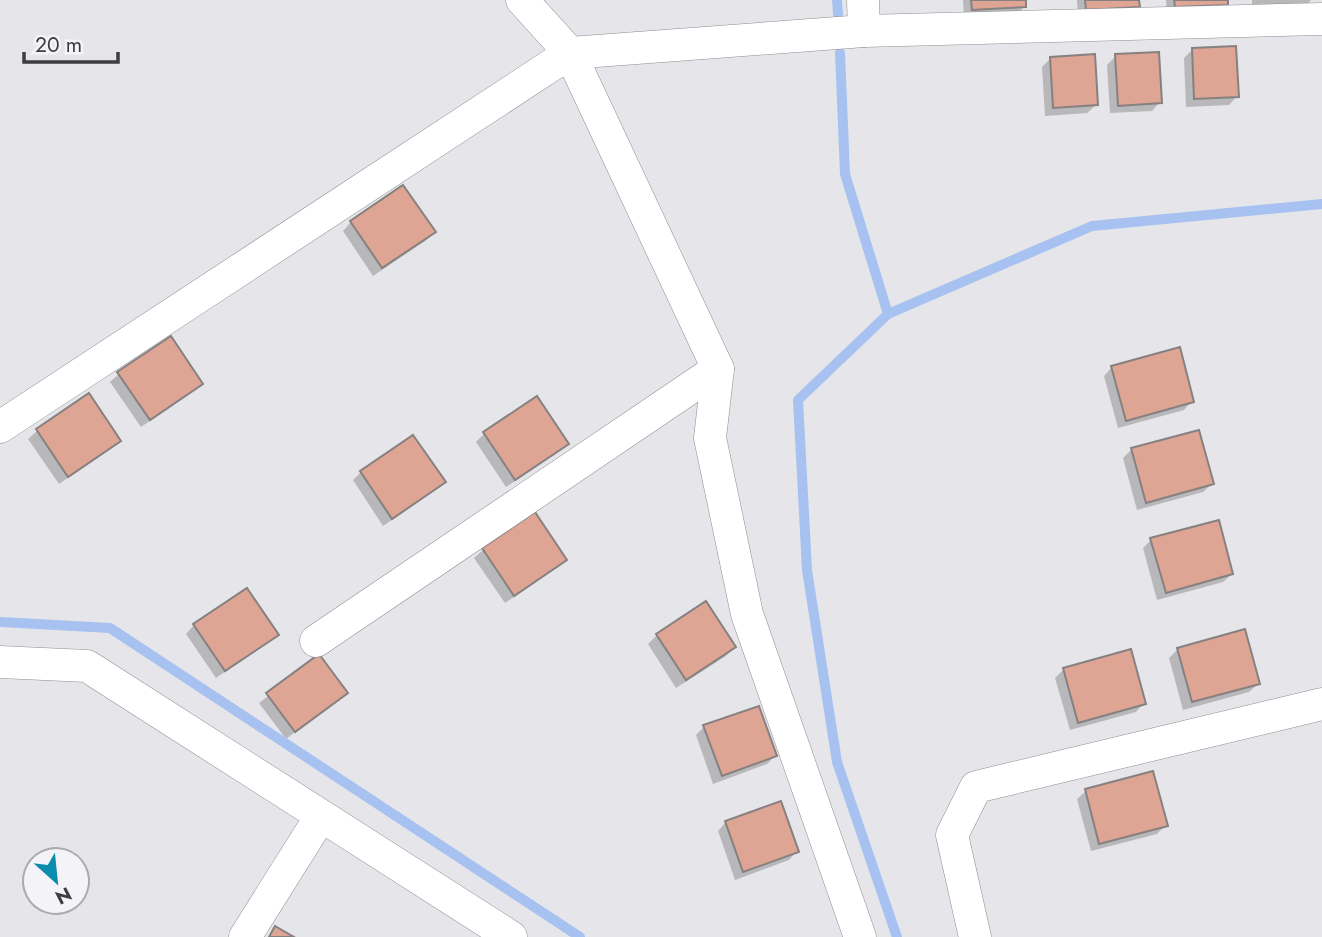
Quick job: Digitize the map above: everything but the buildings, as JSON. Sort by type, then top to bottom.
[{"type":"street","points":[[522,0],[570,52],[718,369],[710,438],[747,614],[860,937]]},
{"type":"street","points":[[863,0],[864,32]]},
{"type":"street","points":[[0,427],[570,52],[864,32],[1322,19]]},
{"type":"street","points":[[316,642],[718,369]]},
{"type":"street","points":[[0,662],[87,666],[511,937]]},
{"type":"street","points":[[975,937],[952,835],[976,786],[1322,704]]},
{"type":"street","points":[[245,937],[321,816]]},
{"type":"waterway","points":[[837,0],[838,14]]},
{"type":"waterway","points":[[840,53],[845,174],[888,314]]},
{"type":"waterway","points":[[897,937],[837,762],[807,570],[798,400],[888,314],[1092,226],[1322,204]]},
{"type":"waterway","points":[[0,622],[110,628],[580,937]]}]
